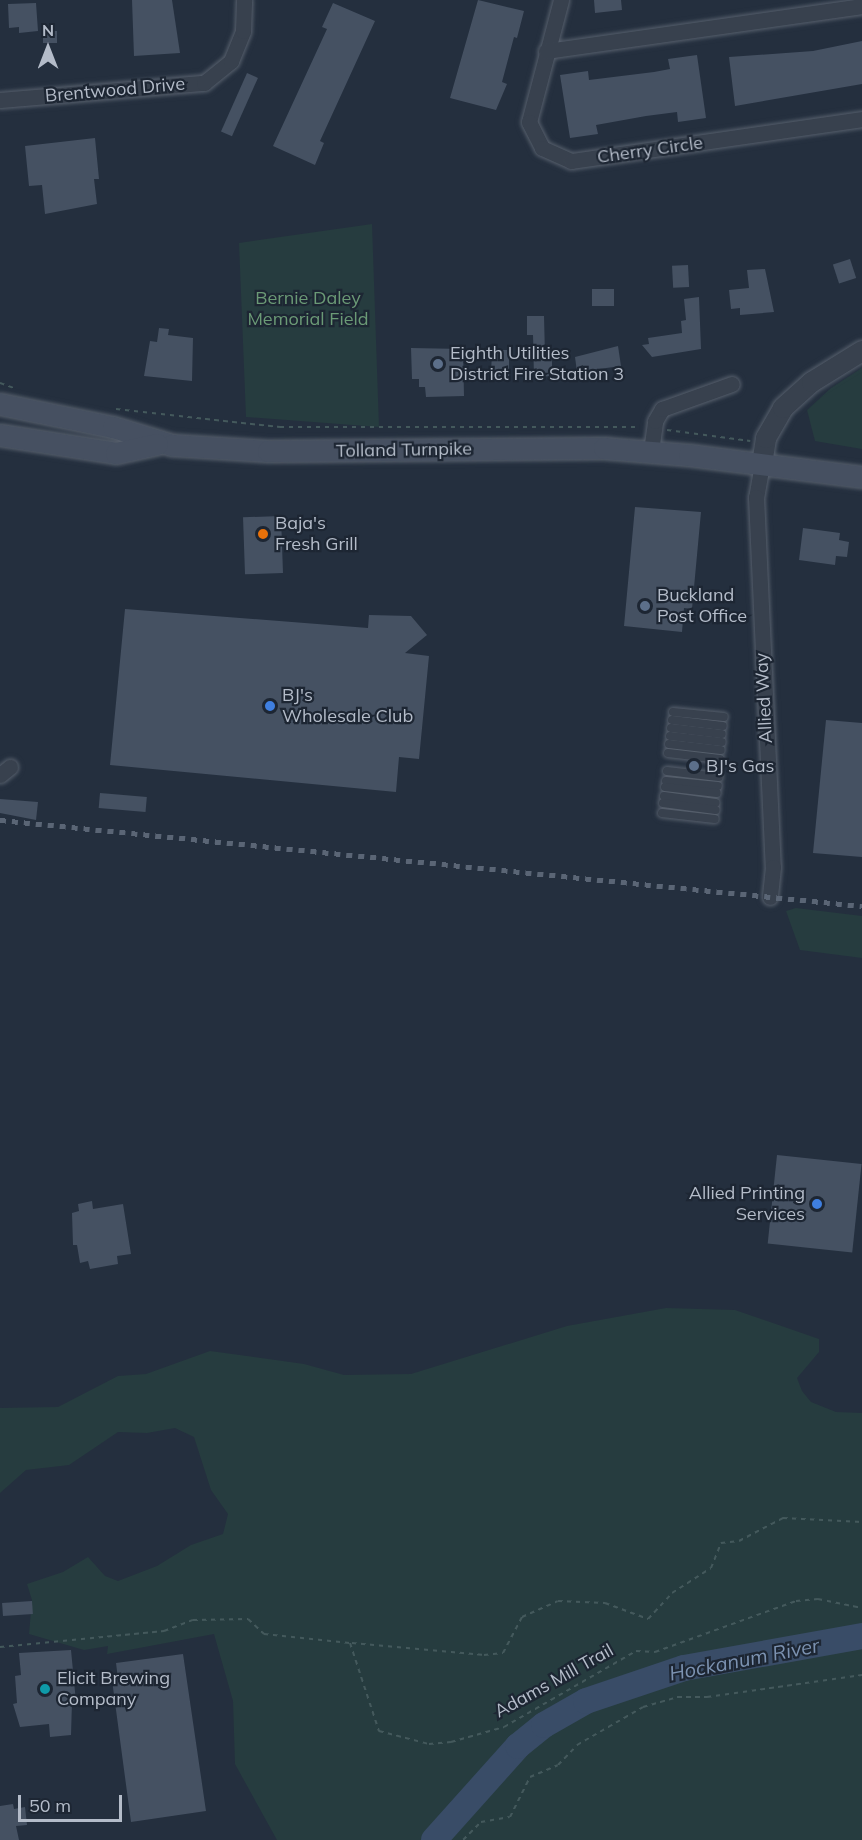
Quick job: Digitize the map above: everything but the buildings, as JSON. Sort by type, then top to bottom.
[{"type":"main road","name":"Tolland Turnpike","points":[[0,404],[113,427],[158,444]]},
{"type":"main road","name":"Tolland Turnpike","points":[[0,435],[116,453],[158,444],[268,451],[651,451],[862,477]]},
{"type":"street","name":"Brentwood Drive","points":[[0,100],[204,82],[231,61],[243,31],[244,0]]},
{"type":"street","name":"Cherry Circle","points":[[561,0],[529,122],[542,148],[571,161],[862,119]]},
{"type":"street","points":[[546,51],[862,6]]},
{"type":"street","points":[[762,464],[766,438],[783,408],[812,382],[862,351]]},
{"type":"street","points":[[651,451],[653,428],[657,416],[665,407],[732,384]]},
{"type":"street","name":"Allied Way","points":[[762,464],[756,497],[773,867],[770,897]]},
{"type":"lane","points":[[670,732],[722,738]]},
{"type":"lane","points":[[670,732],[722,738]]},
{"type":"lane","points":[[670,732],[722,738]]},
{"type":"lane","points":[[667,771],[719,777]]},
{"type":"lane","points":[[662,813],[716,811],[664,792],[718,790]]},
{"type":"path","points":[[0,383],[25,392]]},
{"type":"path","points":[[108,407],[280,427],[577,425],[653,428],[737,439]]},
{"type":"path","points":[[0,1647],[164,1631],[193,1620],[237,1618],[248,1619],[264,1634],[351,1643],[503,1653],[522,1617],[558,1601],[604,1603],[648,1619],[672,1593],[711,1568],[721,1543],[740,1541],[783,1518],[862,1522]]},
{"type":"path","name":"Adams Mill Trail","points":[[351,1643],[379,1731],[429,1744],[451,1742],[504,1728],[636,1651],[655,1652],[796,1601],[818,1599],[862,1608]]},
{"type":"path","points":[[463,1840],[481,1822],[510,1817],[530,1777],[558,1765],[577,1745],[643,1707],[677,1697],[707,1697],[862,1675]]},
{"type":"green space","name":"Bernie Daley Memorial Field","points":[[372,224],[379,427],[246,417],[239,243]]},
{"type":"green space","points":[[862,368],[862,449],[815,441],[807,410],[831,388]]},
{"type":"green space","points":[[796,908],[862,916],[862,958],[800,950],[786,911]]},
{"type":"green space","points":[[666,1308],[735,1310],[819,1339],[819,1352],[797,1378],[802,1391],[811,1402],[836,1412],[862,1413],[862,1840],[277,1840],[235,1764],[233,1701],[214,1634],[107,1654],[108,1646],[84,1650],[29,1634],[32,1600],[27,1584],[63,1572],[88,1557],[105,1576],[118,1581],[157,1566],[191,1545],[223,1534],[228,1514],[211,1490],[194,1437],[175,1428],[147,1433],[118,1432],[69,1465],[26,1470],[0,1493],[0,1408],[58,1407],[118,1376],[146,1374],[210,1351],[304,1364],[344,1375],[411,1374],[567,1326]]},
{"type":"waterway","name":"Hockanum River","points":[[434,1840],[518,1746],[544,1725],[586,1701],[684,1668],[862,1636]]},
{"type":"railway","points":[[0,820],[862,906]]},
{"type":"place","name":"Eighth Utilities District Fire Station 3","points":[[438,364]]},
{"type":"place","name":"Baja's Fresh Grill","points":[[263,534]]},
{"type":"place","name":"Buckland Post Office","points":[[645,606]]},
{"type":"place","name":"BJ's Wholesale Club","points":[[270,706]]},
{"type":"place","name":"BJ's Gas","points":[[694,766]]},
{"type":"place","name":"Allied Printing Services","points":[[817,1204]]},
{"type":"place","name":"Elicit Brewing Company","points":[[45,1689]]}]
